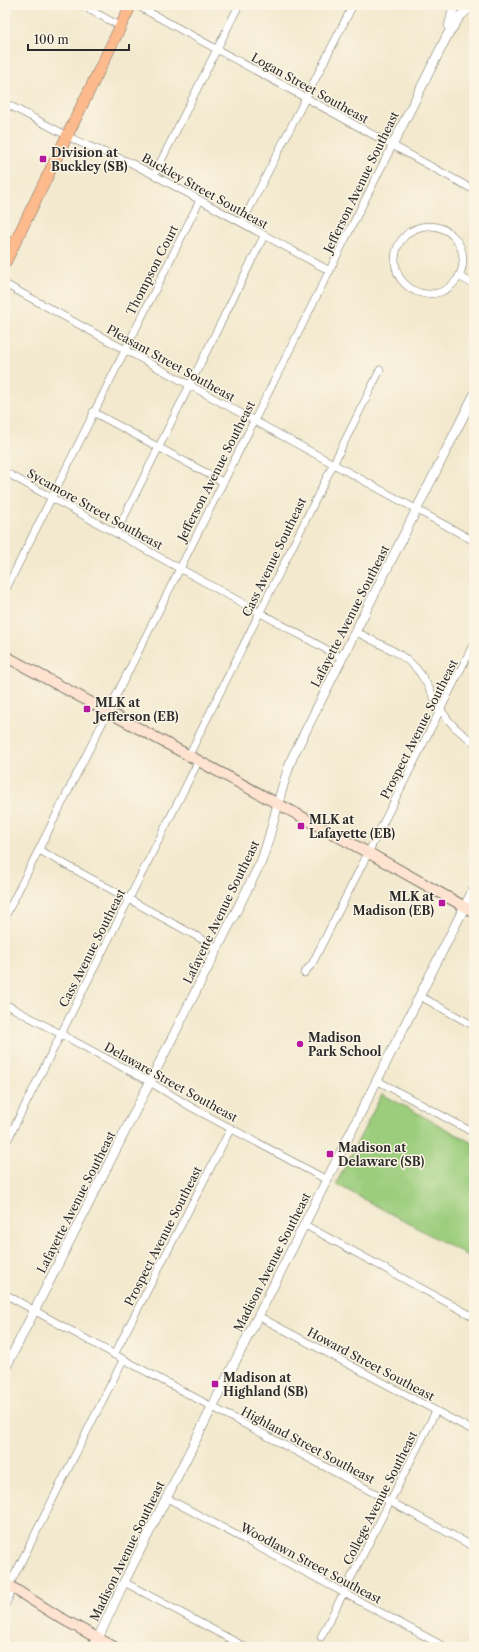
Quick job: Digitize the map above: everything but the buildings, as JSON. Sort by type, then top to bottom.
[{"type":"main road","points":[[5,263],[131,5]]},
{"type":"main road","points":[[5,656],[108,713],[121,718],[199,760],[474,912]]},
{"type":"main road","points":[[9,1586],[59,1617],[96,1643],[114,1647]]},
{"type":"street","points":[[81,5],[120,26]]},
{"type":"street","name":"Logan Street Southeast","points":[[136,5],[392,146],[473,188]]},
{"type":"street","points":[[154,175],[218,50],[239,5]]},
{"type":"street","points":[[242,223],[353,5]]},
{"type":"street","name":"Jefferson Avenue Southeast","points":[[447,36],[454,5]]},
{"type":"street","name":"Jefferson Avenue Southeast","points":[[5,917],[223,482],[255,422],[447,36],[460,16],[474,5]]},
{"type":"street","name":"Buckley Street Southeast","points":[[5,103],[81,143],[123,160],[154,175],[330,272]]},
{"type":"street","name":"Thompson Court","points":[[5,591],[200,200]]},
{"type":"street","points":[[432,226],[442,228],[457,240],[462,249],[464,258],[460,277],[447,290],[430,295],[421,294],[412,290],[400,278],[396,269],[396,251],[406,235],[414,230],[432,226]]},
{"type":"street","points":[[116,533],[264,236]]},
{"type":"street","points":[[460,277],[474,284]]},
{"type":"street","name":"Pleasant Street Southeast","points":[[5,284],[474,541]]},
{"type":"street","name":"Cass Avenue Southeast","points":[[189,755],[332,463],[380,370]]},
{"type":"street","name":"Lafayette Avenue Southeast","points":[[5,1369],[261,862],[279,804],[286,771],[474,395]]},
{"type":"street","points":[[93,412],[223,482]]},
{"type":"street","name":"Sycamore Street Southeast","points":[[5,472],[260,611],[342,658]]},
{"type":"street","points":[[355,631],[396,652],[413,665],[429,686],[441,710],[452,724],[474,742]]},
{"type":"street","name":"Prospect Avenue Southeast","points":[[304,973],[312,964],[474,643]]},
{"type":"street","name":"Cass Avenue Southeast","points":[[5,1145],[199,760]]},
{"type":"street","points":[[39,850],[218,948]]},
{"type":"street","name":"Madison Avenue Southeast","points":[[96,1643],[124,1582],[474,888]]},
{"type":"street","points":[[420,996],[474,1026]]},
{"type":"street","name":"Delaware Street Southeast","points":[[5,1004],[327,1180]]},
{"type":"street","points":[[378,1081],[474,1133]]},
{"type":"street","name":"Prospect Avenue Southeast","points":[[114,1355],[231,1128]]},
{"type":"street","points":[[305,1225],[474,1317]]},
{"type":"street","name":"Highland Street Southeast","points":[[5,1294],[123,1360],[474,1547]]},
{"type":"street","name":"Howard Street Southeast","points":[[258,1316],[474,1431]]},
{"type":"street","points":[[5,1606],[9,1586],[123,1360]]},
{"type":"street","name":"College Avenue Southeast","points":[[321,1638],[436,1411]]},
{"type":"street","name":"Woodlawn Street Southeast","points":[[167,1498],[445,1647]]},
{"type":"street","points":[[124,1582],[245,1647]]},
{"type":"green space","points":[[382,1094],[474,1144],[474,1259],[336,1184]]},
{"type":"place","name":"Division at Buckley (SB)","points":[[43,159]]},
{"type":"place","name":"MLK at Jefferson (EB)","points":[[87,709]]},
{"type":"place","name":"MLK at Lafayette (EB)","points":[[301,826]]},
{"type":"place","name":"MLK at Madison (EB)","points":[[442,903]]},
{"type":"place","name":"Madison Park School","points":[[300,1044]]},
{"type":"place","name":"Madison at Delaware (SB)","points":[[330,1154]]},
{"type":"place","name":"Madison at Highland (SB)","points":[[215,1384]]}]
